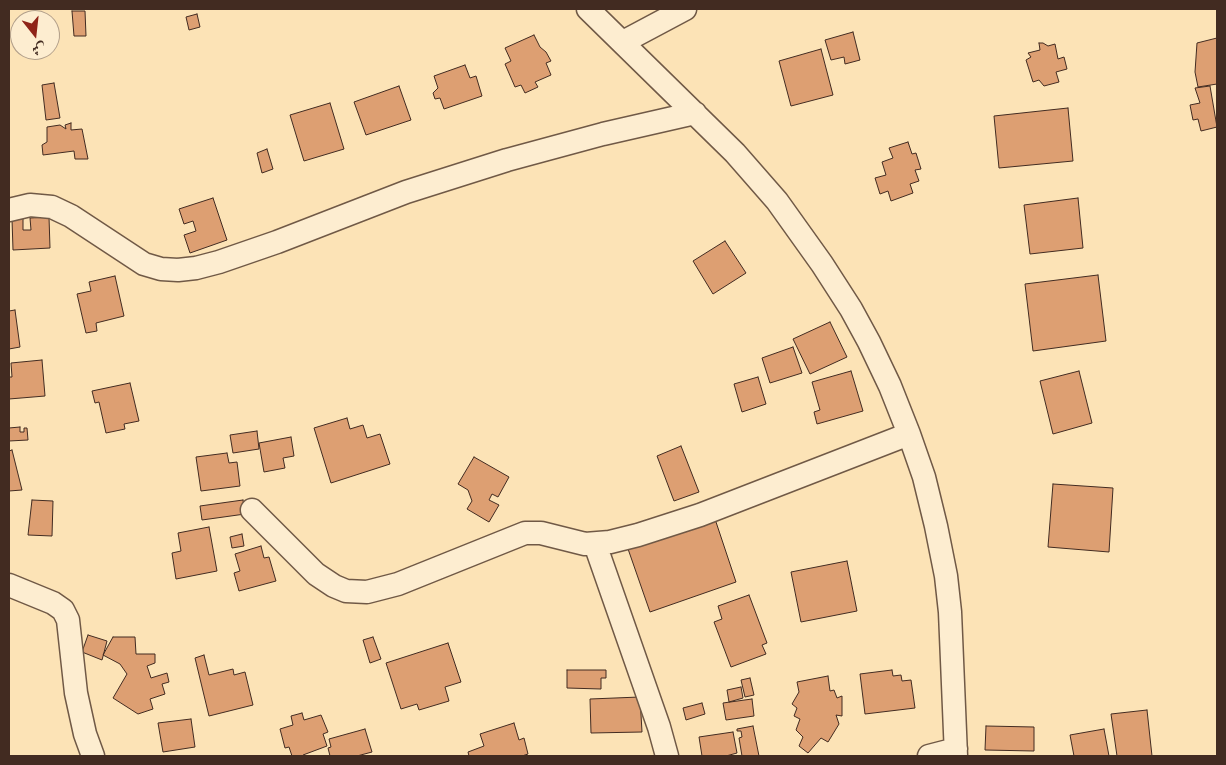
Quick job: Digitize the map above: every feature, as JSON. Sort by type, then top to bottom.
[{"type":"street","points":[[588,9],[735,153],[777,201],[822,264],[851,309],[890,386],[926,485],[946,576],[951,620],[956,753],[930,756]]},
{"type":"street","points":[[623,42],[685,9]]},
{"type":"street","points":[[9,210],[30,205],[52,207],[71,216],[144,264],[169,270],[196,268],[277,242],[406,192],[507,160],[603,134],[695,113]]},
{"type":"street","points":[[252,510],[316,574],[334,586],[346,591],[377,590],[398,584],[525,533],[541,533],[585,544],[610,542],[638,535],[700,515],[909,434]]},
{"type":"street","points":[[595,544],[659,727],[667,756]]},
{"type":"street","points":[[9,585],[54,603],[63,610],[68,620],[76,693],[85,734],[93,756]]},
{"type":"building","points":[[72,11],[85,11],[86,36],[74,36]]},
{"type":"building","points":[[197,14],[200,27],[189,30],[186,17]]},
{"type":"building","points":[[853,32],[860,60],[845,64],[844,57],[831,60],[825,40]]},
{"type":"building","points":[[534,35],[540,47],[546,52],[551,61],[546,63],[551,75],[535,82],[538,87],[525,93],[521,85],[515,87],[505,64],[511,61],[505,48]]},
{"type":"building","points":[[1217,38],[1217,84],[1198,87],[1195,72],[1197,43]]},
{"type":"building","points":[[1039,43],[1048,46],[1055,44],[1058,59],[1064,57],[1067,69],[1056,72],[1059,82],[1044,86],[1039,80],[1033,82],[1026,60],[1031,57],[1028,53],[1040,50]]},
{"type":"building","points":[[821,49],[833,95],[791,106],[779,61]]},
{"type":"building","points":[[465,65],[470,78],[476,76],[482,96],[444,109],[440,98],[435,99],[433,93],[438,88],[434,76]]},
{"type":"building","points":[[54,83],[60,118],[46,120],[42,85]]},
{"type":"building","points":[[399,86],[411,120],[366,135],[354,102]]},
{"type":"building","points":[[1210,86],[1217,127],[1201,131],[1198,119],[1193,120],[1190,105],[1200,103],[1195,88]]},
{"type":"building","points":[[330,103],[344,149],[304,161],[290,115]]},
{"type":"building","points":[[1068,108],[1073,161],[999,168],[994,116]]},
{"type":"building","points":[[71,123],[71,130],[82,129],[88,159],[75,159],[74,151],[43,155],[42,145],[47,142],[47,127],[60,125],[66,129],[65,125]]},
{"type":"building","points":[[908,142],[912,154],[916,153],[921,169],[915,170],[919,181],[910,184],[913,193],[891,201],[888,191],[880,194],[875,178],[886,175],[882,162],[893,158],[889,148]]},
{"type":"building","points":[[267,149],[273,169],[262,173],[257,153]]},
{"type":"building","points":[[213,198],[227,240],[190,253],[184,235],[196,231],[193,221],[184,224],[179,209]]},
{"type":"building","points":[[1078,198],[1083,248],[1030,254],[1024,205]]},
{"type":"building","points":[[49,217],[50,248],[13,250],[12,219],[23,218],[23,230],[31,230],[30,218]]},
{"type":"building","points":[[725,241],[746,273],[713,294],[693,261]]},
{"type":"building","points":[[1098,275],[1106,341],[1033,351],[1025,284]]},
{"type":"building","points":[[115,276],[124,316],[96,323],[97,331],[86,333],[77,294],[91,291],[89,282]]},
{"type":"building","points":[[15,310],[20,347],[9,349],[9,311]]},
{"type":"building","points":[[830,322],[847,357],[810,374],[793,339]]},
{"type":"building","points":[[793,347],[802,373],[770,383],[762,358]]},
{"type":"building","points":[[42,360],[45,396],[9,399],[9,377],[12,377],[11,363]]},
{"type":"building","points":[[851,371],[863,411],[817,424],[814,412],[820,410],[812,382]]},
{"type":"building","points":[[1079,371],[1092,423],[1053,434],[1040,381]]},
{"type":"building","points":[[758,377],[766,404],[742,412],[734,384]]},
{"type":"building","points":[[130,383],[139,421],[124,424],[125,429],[106,433],[99,402],[95,403],[92,391]]},
{"type":"building","points":[[347,418],[350,429],[363,425],[367,438],[380,434],[390,464],[331,483],[314,428]]},
{"type":"building","points":[[20,427],[20,432],[24,432],[24,428],[27,428],[28,440],[9,441],[9,428]]},
{"type":"building","points":[[257,431],[259,449],[233,453],[230,435]]},
{"type":"building","points":[[291,437],[294,456],[283,458],[285,468],[264,472],[259,443]]},
{"type":"building","points":[[681,446],[699,492],[674,501],[657,456]]},
{"type":"building","points":[[12,450],[22,490],[9,491],[9,451]]},
{"type":"building","points":[[227,453],[229,463],[237,462],[240,486],[201,491],[196,457]]},
{"type":"building","points":[[474,457],[509,477],[498,497],[492,494],[489,500],[499,505],[489,522],[467,509],[472,501],[468,490],[458,484]]},
{"type":"building","points":[[1053,484],[1113,488],[1109,552],[1048,547]]},
{"type":"building","points":[[32,500],[53,501],[52,536],[28,535]]},
{"type":"building","points":[[243,500],[245,514],[202,520],[200,506]]},
{"type":"building","points":[[714,516],[736,582],[650,612],[627,546]]},
{"type":"building","points":[[209,527],[217,571],[176,579],[172,553],[181,551],[178,533]]},
{"type":"building","points":[[242,534],[244,546],[232,548],[230,537]]},
{"type":"building","points":[[261,546],[264,558],[269,557],[276,581],[239,591],[234,573],[240,571],[235,554]]},
{"type":"building","points":[[847,561],[857,611],[801,622],[791,572]]},
{"type":"building","points":[[749,595],[767,643],[762,645],[766,654],[731,667],[714,622],[722,619],[718,606]]},
{"type":"building","points":[[88,635],[107,641],[102,660],[82,652]]},
{"type":"building","points":[[113,637],[135,637],[136,654],[155,654],[155,663],[147,666],[151,678],[167,673],[169,682],[162,684],[165,694],[150,699],[153,709],[138,714],[113,698],[127,674],[120,664],[103,655]]},
{"type":"building","points":[[373,637],[381,659],[370,663],[363,640]]},
{"type":"building","points":[[448,643],[461,682],[445,687],[449,701],[419,710],[417,704],[401,709],[386,663]]},
{"type":"building","points":[[204,655],[209,675],[233,669],[234,675],[245,672],[253,705],[209,716],[195,658]]},
{"type":"building","points":[[567,670],[606,670],[606,678],[601,678],[601,689],[567,688]]},
{"type":"building","points":[[892,670],[893,676],[901,675],[902,681],[911,680],[915,708],[865,714],[860,674]]},
{"type":"building","points":[[828,676],[830,691],[834,690],[837,698],[842,696],[842,716],[836,715],[839,724],[828,742],[821,738],[808,753],[799,746],[803,737],[796,730],[800,719],[794,716],[797,708],[792,704],[799,692],[797,682]]},
{"type":"building","points":[[750,678],[754,695],[745,697],[741,680]]},
{"type":"building","points":[[741,687],[743,698],[729,702],[727,690]]},
{"type":"building","points":[[640,697],[642,732],[591,733],[590,699]]},
{"type":"building","points":[[752,699],[754,716],[726,720],[723,703]]},
{"type":"building","points":[[702,703],[705,714],[686,720],[683,708]]},
{"type":"building","points":[[1147,710],[1152,756],[1117,756],[1111,714]]},
{"type":"building","points":[[302,713],[304,720],[321,715],[328,732],[323,734],[327,746],[303,756],[292,756],[289,747],[285,748],[280,729],[293,725],[291,716]]},
{"type":"building","points":[[191,719],[195,747],[163,752],[158,723]]},
{"type":"building","points":[[514,723],[519,740],[524,738],[528,754],[522,756],[469,756],[468,752],[484,746],[480,734]]},
{"type":"building","points":[[753,726],[759,756],[742,756],[739,738],[742,737],[741,731],[737,731],[737,729]]},
{"type":"building","points":[[986,726],[1034,727],[1034,751],[985,750]]},
{"type":"building","points":[[365,729],[372,752],[357,756],[330,756],[328,748],[331,747],[329,739]]},
{"type":"building","points":[[1104,729],[1109,756],[1074,756],[1070,735]]},
{"type":"building","points":[[733,732],[737,753],[726,756],[702,756],[699,737]]}]
